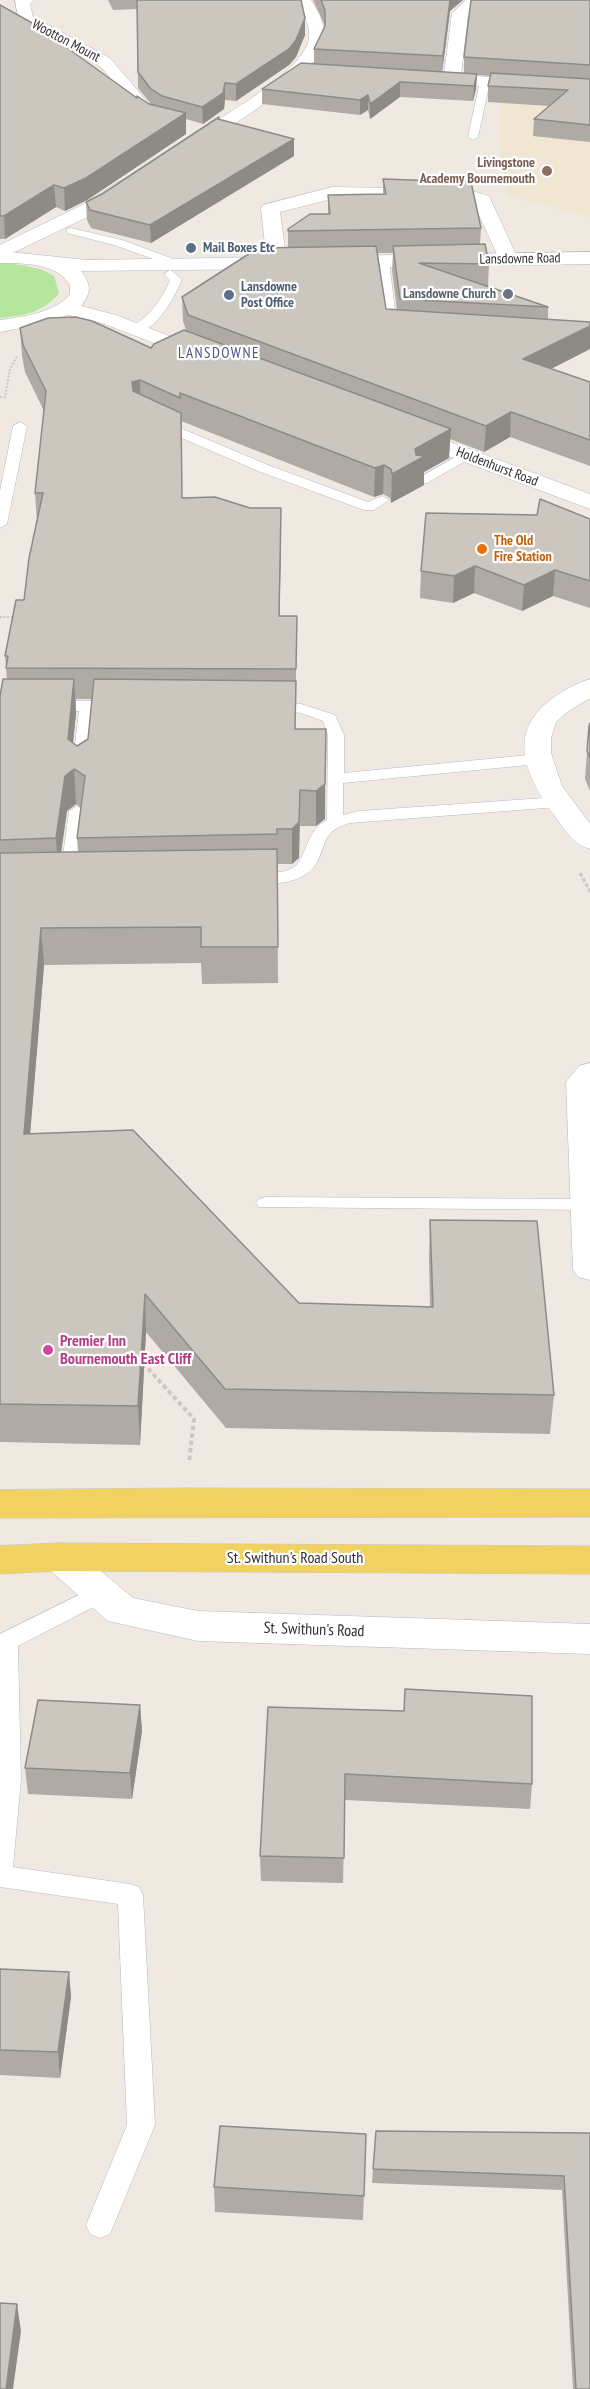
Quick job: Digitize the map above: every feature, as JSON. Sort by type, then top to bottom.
[{"type":"main road","points":[[0,1504],[590,1503]]},
{"type":"main road","name":"St. Swithun's Road South","points":[[0,1560],[58,1557],[590,1560]]},
{"type":"street","name":"Wootton Mount","points":[[26,0],[22,2],[25,19],[107,64],[134,95],[142,109],[156,120],[208,132]]},
{"type":"street","points":[[176,153],[297,71],[309,58],[317,37],[311,12],[303,0]]},
{"type":"street","points":[[452,79],[460,13],[472,0]]},
{"type":"street","points":[[297,71],[320,72]]},
{"type":"street","points":[[411,77],[590,89]]},
{"type":"street","points":[[0,255],[95,206],[140,177]]},
{"type":"street","points":[[273,263],[270,209],[332,193],[466,195],[482,200],[508,259]]},
{"type":"street","points":[[2,327],[47,316],[66,308],[75,300],[80,292],[80,284],[74,276],[64,269],[44,262],[95,206]]},
{"type":"street","name":"Lansdowne Road","points":[[0,255],[87,266],[169,269],[307,262],[590,258]]},
{"type":"street","name":"Lansdowne Road","points":[[80,284],[169,269]]},
{"type":"street","points":[[66,308],[109,319],[218,361]]},
{"type":"street","name":"Holdenhurst Road","points":[[383,424],[590,502]]},
{"type":"street","points":[[590,687],[561,704],[543,724],[538,740],[539,759],[546,781],[558,802],[590,841]]},
{"type":"street","points":[[589,1257],[582,1082],[590,1072]]},
{"type":"street","name":"St. Swithun's Road","points":[[58,1557],[122,1611],[198,1626],[590,1640]]},
{"type":"lane","points":[[473,137],[485,81]]},
{"type":"lane","points":[[71,231],[118,242],[167,260],[169,269],[176,279],[171,295],[146,324],[136,330]]},
{"type":"lane","points":[[383,261],[391,330],[414,331]]},
{"type":"lane","points":[[150,419],[262,468],[369,507],[382,500]]},
{"type":"lane","points":[[0,524],[20,426]]},
{"type":"lane","points":[[422,480],[466,455]]},
{"type":"lane","points":[[0,706],[135,706]]},
{"type":"lane","points":[[80,774],[87,706]]},
{"type":"lane","points":[[254,706],[290,706],[313,711],[330,718],[336,735],[335,822]]},
{"type":"lane","points":[[336,779],[539,759]]},
{"type":"lane","points":[[239,878],[284,877],[302,870],[313,853],[318,836],[335,822],[359,816],[558,802]]},
{"type":"lane","points":[[68,880],[77,811]]},
{"type":"lane","points":[[266,1203],[586,1205]]},
{"type":"lane","points":[[100,2225],[141,2125],[130,1895],[0,1875],[9,1779],[6,1641],[101,1593]]},
{"type":"path","points":[[0,397],[4,397],[10,369],[19,352]]},
{"type":"path","points":[[0,617],[22,617]]},
{"type":"path","points":[[140,1360],[194,1419],[184,1502]]},
{"type":"shaded area","name":"Livingstone Academy Bournemouth","points":[[500,87],[590,95],[590,217],[508,196],[500,146]]},
{"type":"green space","points":[[0,263],[43,270],[54,276],[59,293],[40,309],[0,318]]},
{"type":"building","points":[[137,0],[301,0],[305,18],[296,40],[289,49],[236,84],[225,83],[223,93],[202,107],[162,96],[150,88],[138,72]]},
{"type":"building","points":[[321,0],[450,0],[443,56],[314,49],[325,26],[325,10]]},
{"type":"building","points":[[471,0],[590,0],[590,65],[464,57]]},
{"type":"building","points":[[0,5],[34,24],[137,98],[137,96],[149,104],[186,113],[86,178],[64,188],[54,185],[4,216],[0,216]]},
{"type":"building","points":[[301,63],[477,74],[474,86],[400,82],[370,104],[368,95],[360,100],[262,89]]},
{"type":"building","points":[[491,73],[590,79],[590,125],[534,119],[568,90],[488,86]]},
{"type":"building","points":[[219,117],[218,119],[294,139],[150,225],[90,210],[86,202],[102,194]]},
{"type":"building","points":[[383,179],[471,182],[481,228],[288,231],[310,214],[330,214],[328,195],[386,194]]},
{"type":"building","points":[[485,244],[489,264],[419,263],[548,307],[400,299],[393,246]]},
{"type":"building","points":[[376,246],[386,309],[590,322],[590,326],[523,359],[590,382],[590,440],[511,412],[486,426],[188,315],[182,297],[258,248]]},
{"type":"building","points":[[76,317],[92,321],[151,348],[154,344],[184,330],[451,429],[415,449],[416,455],[425,456],[392,474],[391,469],[384,465],[375,468],[180,393],[180,398],[140,380],[132,382],[133,391],[181,413],[182,498],[215,497],[250,508],[281,508],[279,616],[297,616],[296,669],[6,668],[8,656],[5,656],[16,600],[24,600],[29,558],[43,493],[35,493],[46,391],[23,345],[20,328],[48,318]]},
{"type":"building","name":"The Old Fire Station","points":[[540,499],[590,519],[590,581],[555,570],[524,585],[475,566],[454,576],[421,571],[426,513],[537,515]]},
{"type":"building","points":[[3,679],[74,679],[68,739],[77,746],[88,739],[94,679],[296,681],[295,729],[326,729],[325,784],[316,791],[300,790],[299,822],[292,829],[277,829],[277,834],[77,838],[85,776],[74,769],[65,776],[56,838],[0,840],[0,696]]},
{"type":"building","points":[[590,723],[590,758],[587,751]]},
{"type":"building","points":[[277,849],[278,947],[201,947],[201,927],[41,928],[24,1134],[133,1130],[299,1303],[433,1307],[430,1220],[537,1221],[554,1395],[225,1389],[145,1294],[138,1406],[0,1404],[0,853]]},
{"type":"building","points":[[405,1689],[532,1696],[532,1784],[345,1774],[344,1858],[260,1856],[268,1707],[404,1711]]},
{"type":"building","points":[[38,1700],[140,1705],[130,1773],[25,1768]]},
{"type":"building","points":[[0,1969],[69,1972],[58,2052],[0,2050]]},
{"type":"building","points":[[220,2126],[366,2134],[364,2196],[214,2187]]},
{"type":"building","points":[[376,2131],[590,2133],[590,2389],[576,2389],[564,2176],[373,2169]]},
{"type":"building","points":[[0,2303],[17,2304],[6,2389],[0,2389]]},
{"type":"place","name":"Livingstone Academy Bournemouth","points":[[547,171]]},
{"type":"place","name":"Mail Boxes Etc","points":[[191,248]]},
{"type":"place","name":"Lansdowne Church","points":[[508,294]]},
{"type":"place","name":"Lansdowne Post Office","points":[[229,295]]},
{"type":"place","name":"The Old Fire Station","points":[[482,549]]},
{"type":"place","name":"Premier Inn Bournemouth East Cliff","points":[[48,1350]]},
{"type":"district","name":"LANSDOWNE","points":[[219,354]]}]
